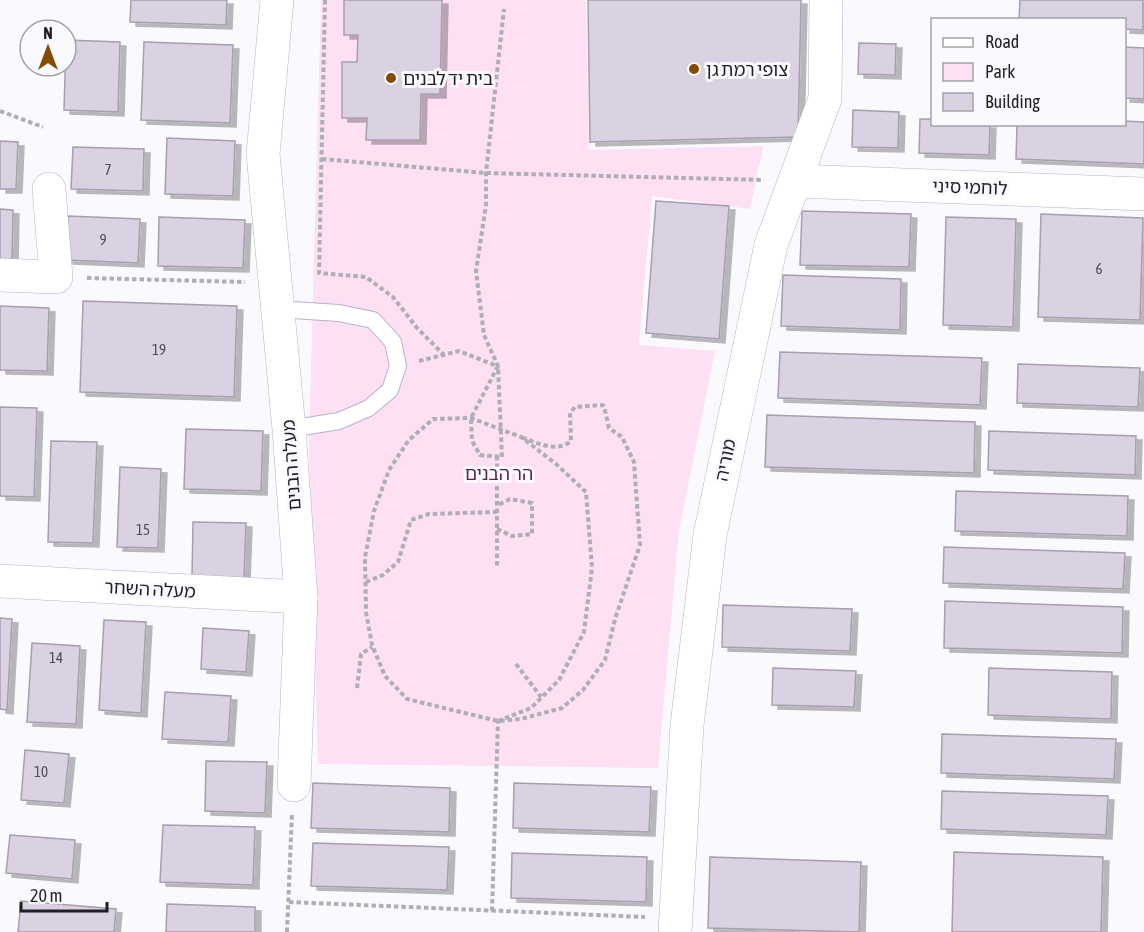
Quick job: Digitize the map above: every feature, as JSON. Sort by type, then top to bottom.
[{"type":"street","name":"מעלה הבנים","points":[[277,0],[263,154],[289,429],[301,597],[294,785]]},
{"type":"street","name":"מוריה","points":[[675,925],[687,725],[710,535],[771,244],[825,99],[826,0]]},
{"type":"street","name":"לוחמי סיני","points":[[795,181],[1144,194]]},
{"type":"street","points":[[0,275],[56,277],[49,189]]},
{"type":"street","name":"מעלה השחר","points":[[0,581],[301,597]]},
{"type":"lane","points":[[276,296],[373,321],[393,342],[398,366],[390,390],[369,408],[339,421],[289,429]]},
{"type":"path","points":[[325,0],[319,273],[366,278],[393,297],[417,328],[444,355]]},
{"type":"path","points":[[498,366],[471,418],[472,441],[480,455],[502,457],[498,366],[484,335],[476,271],[486,205],[486,173],[504,9]]},
{"type":"path","points":[[0,111],[43,126]]},
{"type":"path","points":[[322,159],[486,173],[795,181]]},
{"type":"path","points":[[82,278],[276,296]]},
{"type":"path","points":[[398,366],[459,351],[498,366]]},
{"type":"path","points":[[604,406],[609,428],[622,437],[634,462],[640,544],[615,619],[605,660],[583,690],[562,708],[520,719],[498,721],[407,699],[385,676],[372,647],[366,612],[365,557],[374,511],[389,470],[408,441],[433,419],[471,418],[501,430],[545,446],[565,446],[571,441],[570,413],[575,407],[604,406]]},
{"type":"path","points":[[498,721],[531,708],[559,680],[584,632],[592,568],[586,492],[521,437]]},
{"type":"path","points":[[496,456],[497,566]]},
{"type":"path","points":[[497,505],[510,499],[532,502],[532,534],[512,536],[497,529]]},
{"type":"path","points":[[366,582],[383,575],[399,562],[411,520],[429,514],[497,512]]},
{"type":"path","points":[[357,688],[361,654],[372,647]]},
{"type":"path","points":[[516,663],[541,698]]},
{"type":"path","points":[[492,910],[498,721]]},
{"type":"path","points":[[287,932],[294,785]]},
{"type":"path","points":[[289,902],[492,910],[675,925]]},
{"type":"green space","name":"הר הבנים","points":[[321,0],[586,0],[589,150],[763,146],[750,209],[652,196],[639,345],[715,351],[679,530],[658,768],[318,764],[309,442]]},
{"type":"building","points":[[131,0],[227,0],[226,25],[130,22]]},
{"type":"building","name":"בית יד לבנים","points":[[344,0],[442,0],[440,94],[421,94],[420,140],[366,140],[367,118],[342,118],[342,62],[357,62],[358,35],[344,35]]},
{"type":"building","name":"צופי רמת גן","points":[[588,0],[801,0],[798,137],[590,142]]},
{"type":"building","points":[[1020,0],[1143,0],[1143,30],[1126,29],[1126,18],[1019,18]]},
{"type":"building","points":[[78,40],[120,42],[118,112],[64,110],[65,78],[78,78]]},
{"type":"building","points":[[144,42],[233,45],[230,123],[141,120]]},
{"type":"building","points":[[859,43],[896,44],[895,75],[858,74]]},
{"type":"building","points":[[1126,47],[1144,48],[1144,99],[1126,98]]},
{"type":"building","points":[[853,110],[899,112],[898,148],[852,147]]},
{"type":"building","points":[[920,119],[931,119],[931,126],[990,126],[989,155],[919,153]]},
{"type":"building","points":[[1126,121],[1144,122],[1144,164],[1016,159],[1017,126],[1126,126]]},
{"type":"building","points":[[167,138],[235,141],[233,196],[165,194]]},
{"type":"building","points":[[0,141],[18,142],[16,189],[0,189]]},
{"type":"building","points":[[73,147],[144,149],[143,191],[71,189]]},
{"type":"building","points":[[656,201],[729,206],[719,339],[646,333]]},
{"type":"building","points":[[0,209],[13,210],[12,260],[0,259]]},
{"type":"building","points":[[802,211],[911,214],[909,267],[800,265]]},
{"type":"building","points":[[1041,214],[1143,218],[1140,320],[1038,317]]},
{"type":"building","points":[[68,216],[140,219],[138,263],[67,260]]},
{"type":"building","points":[[159,217],[245,220],[243,268],[158,266]]},
{"type":"building","points":[[946,217],[1016,219],[1013,327],[943,325]]},
{"type":"building","points":[[783,275],[901,279],[900,330],[781,326]]},
{"type":"building","points":[[83,301],[237,306],[234,397],[80,392]]},
{"type":"building","points":[[0,306],[49,308],[47,371],[0,370]]},
{"type":"building","points":[[780,352],[982,358],[980,405],[778,398]]},
{"type":"building","points":[[1018,364],[1140,368],[1138,407],[1017,403]]},
{"type":"building","points":[[0,407],[37,408],[34,497],[0,496]]},
{"type":"building","points":[[767,415],[975,422],[974,473],[765,467]]},
{"type":"building","points":[[186,429],[263,431],[261,491],[184,489]]},
{"type":"building","points":[[989,431],[1136,436],[1135,475],[988,470]]},
{"type":"building","points":[[51,441],[97,442],[93,543],[48,542]]},
{"type":"building","points":[[120,467],[161,469],[158,548],[117,547]]},
{"type":"building","points":[[956,491],[1128,496],[1127,536],[955,531]]},
{"type":"building","points":[[193,522],[246,523],[244,578],[192,577]]},
{"type":"building","points":[[944,547],[1125,553],[1123,589],[943,583]]},
{"type":"building","points":[[945,601],[1123,607],[1122,653],[944,648]]},
{"type":"building","points":[[723,605],[852,609],[850,651],[722,647]]},
{"type":"building","points":[[0,618],[12,619],[7,710],[0,709]]},
{"type":"building","points":[[104,620],[146,622],[141,713],[99,710]]},
{"type":"building","points":[[203,628],[249,631],[246,672],[201,669]]},
{"type":"building","points":[[32,643],[80,646],[76,724],[27,722]]},
{"type":"building","points":[[773,668],[856,671],[854,707],[772,705]]},
{"type":"building","points":[[989,668],[1112,672],[1111,719],[988,715]]},
{"type":"building","points":[[165,692],[231,696],[228,742],[162,739]]},
{"type":"building","points":[[942,734],[1116,739],[1114,779],[941,773]]},
{"type":"building","points":[[25,750],[69,754],[64,803],[21,800]]},
{"type":"building","points":[[206,761],[267,762],[265,813],[205,811]]},
{"type":"building","points":[[313,783],[450,788],[449,832],[311,828]]},
{"type":"building","points":[[514,783],[651,787],[649,832],[513,828]]},
{"type":"building","points":[[942,791],[1108,796],[1106,835],[941,829]]},
{"type":"building","points":[[163,825],[255,827],[253,885],[160,882]]},
{"type":"building","points":[[10,835],[75,840],[72,879],[6,873]]},
{"type":"building","points":[[313,843],[449,847],[447,890],[311,886]]},
{"type":"building","points":[[954,852],[1103,857],[1101,932],[952,932]]},
{"type":"building","points":[[512,853],[647,857],[646,902],[511,898]]},
{"type":"building","points":[[710,857],[861,862],[859,932],[708,928]]},
{"type":"building","points":[[21,901],[116,909],[114,932],[18,932]]},
{"type":"building","points":[[167,904],[255,907],[255,932],[166,932]]},
{"type":"place","name":"צופי רמת גן","points":[[694,69]]},
{"type":"place","name":"בית יד לבנים","points":[[391,78]]}]
